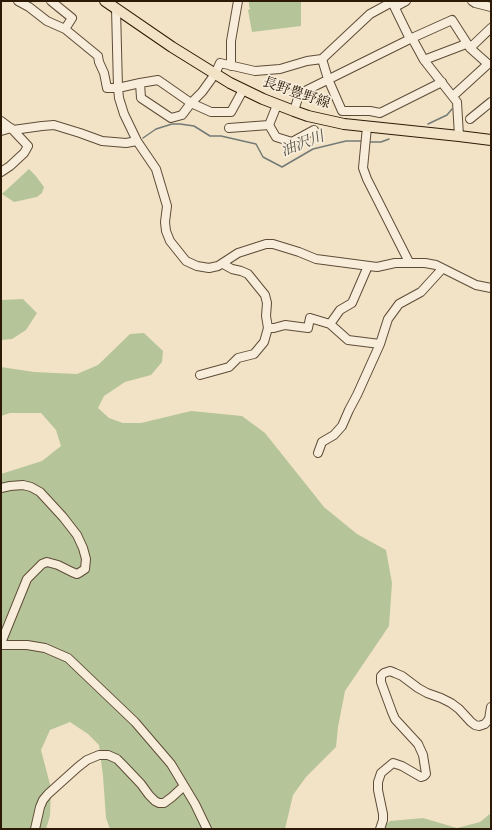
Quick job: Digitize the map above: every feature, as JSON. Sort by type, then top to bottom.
[{"type":"main road","name":"長野豊野線","points":[[105,1],[116,5],[172,47],[215,74],[243,90],[277,105],[308,116],[344,124],[366,131],[459,136],[491,140]]},
{"type":"street","points":[[18,1],[29,7],[47,21],[66,29],[98,56],[107,88],[118,88],[158,80],[191,103],[211,112],[231,112],[243,90]]},
{"type":"street","points":[[51,1],[72,18],[66,29]]},
{"type":"street","points":[[231,66],[231,41],[238,1]]},
{"type":"street","points":[[140,83],[141,98],[171,118],[182,115],[202,92],[215,74],[220,63],[255,70],[280,69],[307,61],[322,59],[370,14],[393,3],[406,1]]},
{"type":"street","points":[[472,1],[491,7]]},
{"type":"street","points":[[393,3],[424,60],[457,102],[459,136]]},
{"type":"street","points":[[116,5],[119,98],[124,114],[137,141],[156,169],[167,206],[165,222],[166,231],[170,241],[186,261],[197,266],[209,268],[223,264],[238,253],[266,244],[273,244],[300,252],[316,259],[368,266],[377,267],[409,262],[436,265],[476,285],[491,288]]},
{"type":"street","points":[[294,111],[298,98],[305,91],[411,38],[452,20],[468,46],[490,64],[452,96]]},
{"type":"street","points":[[424,60],[468,46],[491,28]]},
{"type":"street","points":[[322,59],[328,79],[342,111],[380,112],[442,82]]},
{"type":"street","points":[[470,119],[491,102]]},
{"type":"street","points":[[269,125],[277,105]]},
{"type":"street","points":[[1,121],[11,128],[28,146],[24,153],[1,172]]},
{"type":"street","points":[[1,132],[11,128],[54,125],[102,141],[126,143],[137,141]]},
{"type":"street","points":[[229,128],[269,125]]},
{"type":"street","points":[[269,125],[276,137],[292,142],[314,130]]},
{"type":"street","points":[[366,131],[363,168],[367,179],[409,262]]},
{"type":"street","points":[[200,376],[230,367],[238,358],[254,354],[264,342],[268,328],[266,316],[267,302],[265,295],[248,274],[241,271],[232,270],[223,264]]},
{"type":"street","points":[[330,324],[340,310],[352,303],[368,266]]},
{"type":"street","points":[[318,453],[322,442],[334,435],[342,426],[358,395],[380,344],[388,319],[399,304],[421,292],[442,269]]},
{"type":"street","points":[[268,328],[285,325],[308,328],[310,318],[330,324],[348,340],[380,344]]},
{"type":"street","points":[[1,488],[23,485],[40,492],[77,535],[86,559],[85,569],[77,574],[58,565],[47,562],[42,564],[27,579],[1,644],[27,645],[45,648],[68,658],[134,722],[171,764],[195,804],[207,829]]},
{"type":"street","points":[[380,829],[383,820],[378,790],[378,782],[381,773],[392,763],[402,766],[420,777],[426,774],[423,755],[418,744],[395,719],[381,682],[381,676],[384,673],[390,672],[402,676],[427,693],[451,703],[475,725],[479,726],[485,724],[491,707]]},
{"type":"street","points":[[34,829],[40,807],[48,794],[87,760],[99,755],[108,754],[117,760],[141,784],[149,795],[159,803],[172,797],[184,786]]},
{"type":"green space","points":[[249,1],[301,1],[301,26],[252,32],[248,10],[250,9]]},
{"type":"green space","points":[[29,169],[44,187],[42,193],[37,197],[14,202],[2,194]]},
{"type":"green space","points":[[23,299],[37,313],[26,330],[12,339],[1,340],[1,300]]},
{"type":"green space","points":[[144,333],[163,351],[162,362],[151,375],[125,382],[104,396],[98,408],[109,418],[123,423],[141,423],[191,411],[242,416],[265,433],[324,507],[357,534],[386,550],[392,583],[389,626],[345,691],[336,747],[306,777],[293,795],[285,829],[110,829],[106,818],[99,745],[88,734],[70,722],[50,730],[41,750],[51,788],[50,816],[46,829],[1,829],[1,474],[42,461],[61,446],[56,430],[41,413],[10,413],[1,416],[1,367],[34,372],[77,374],[98,365],[130,334]]},
{"type":"green space","points":[[491,813],[491,829],[381,829],[390,821],[423,818],[457,828],[480,822]]},
{"type":"waterway","name":"油沢川","points":[[428,124],[447,115],[452,109]]},
{"type":"waterway","name":"油沢川","points":[[143,138],[156,129],[172,124],[194,126],[210,136],[221,136],[256,144],[263,157],[282,167],[313,149],[346,141],[362,141]]},
{"type":"waterway","name":"油沢川","points":[[368,142],[381,142],[389,139]]}]
